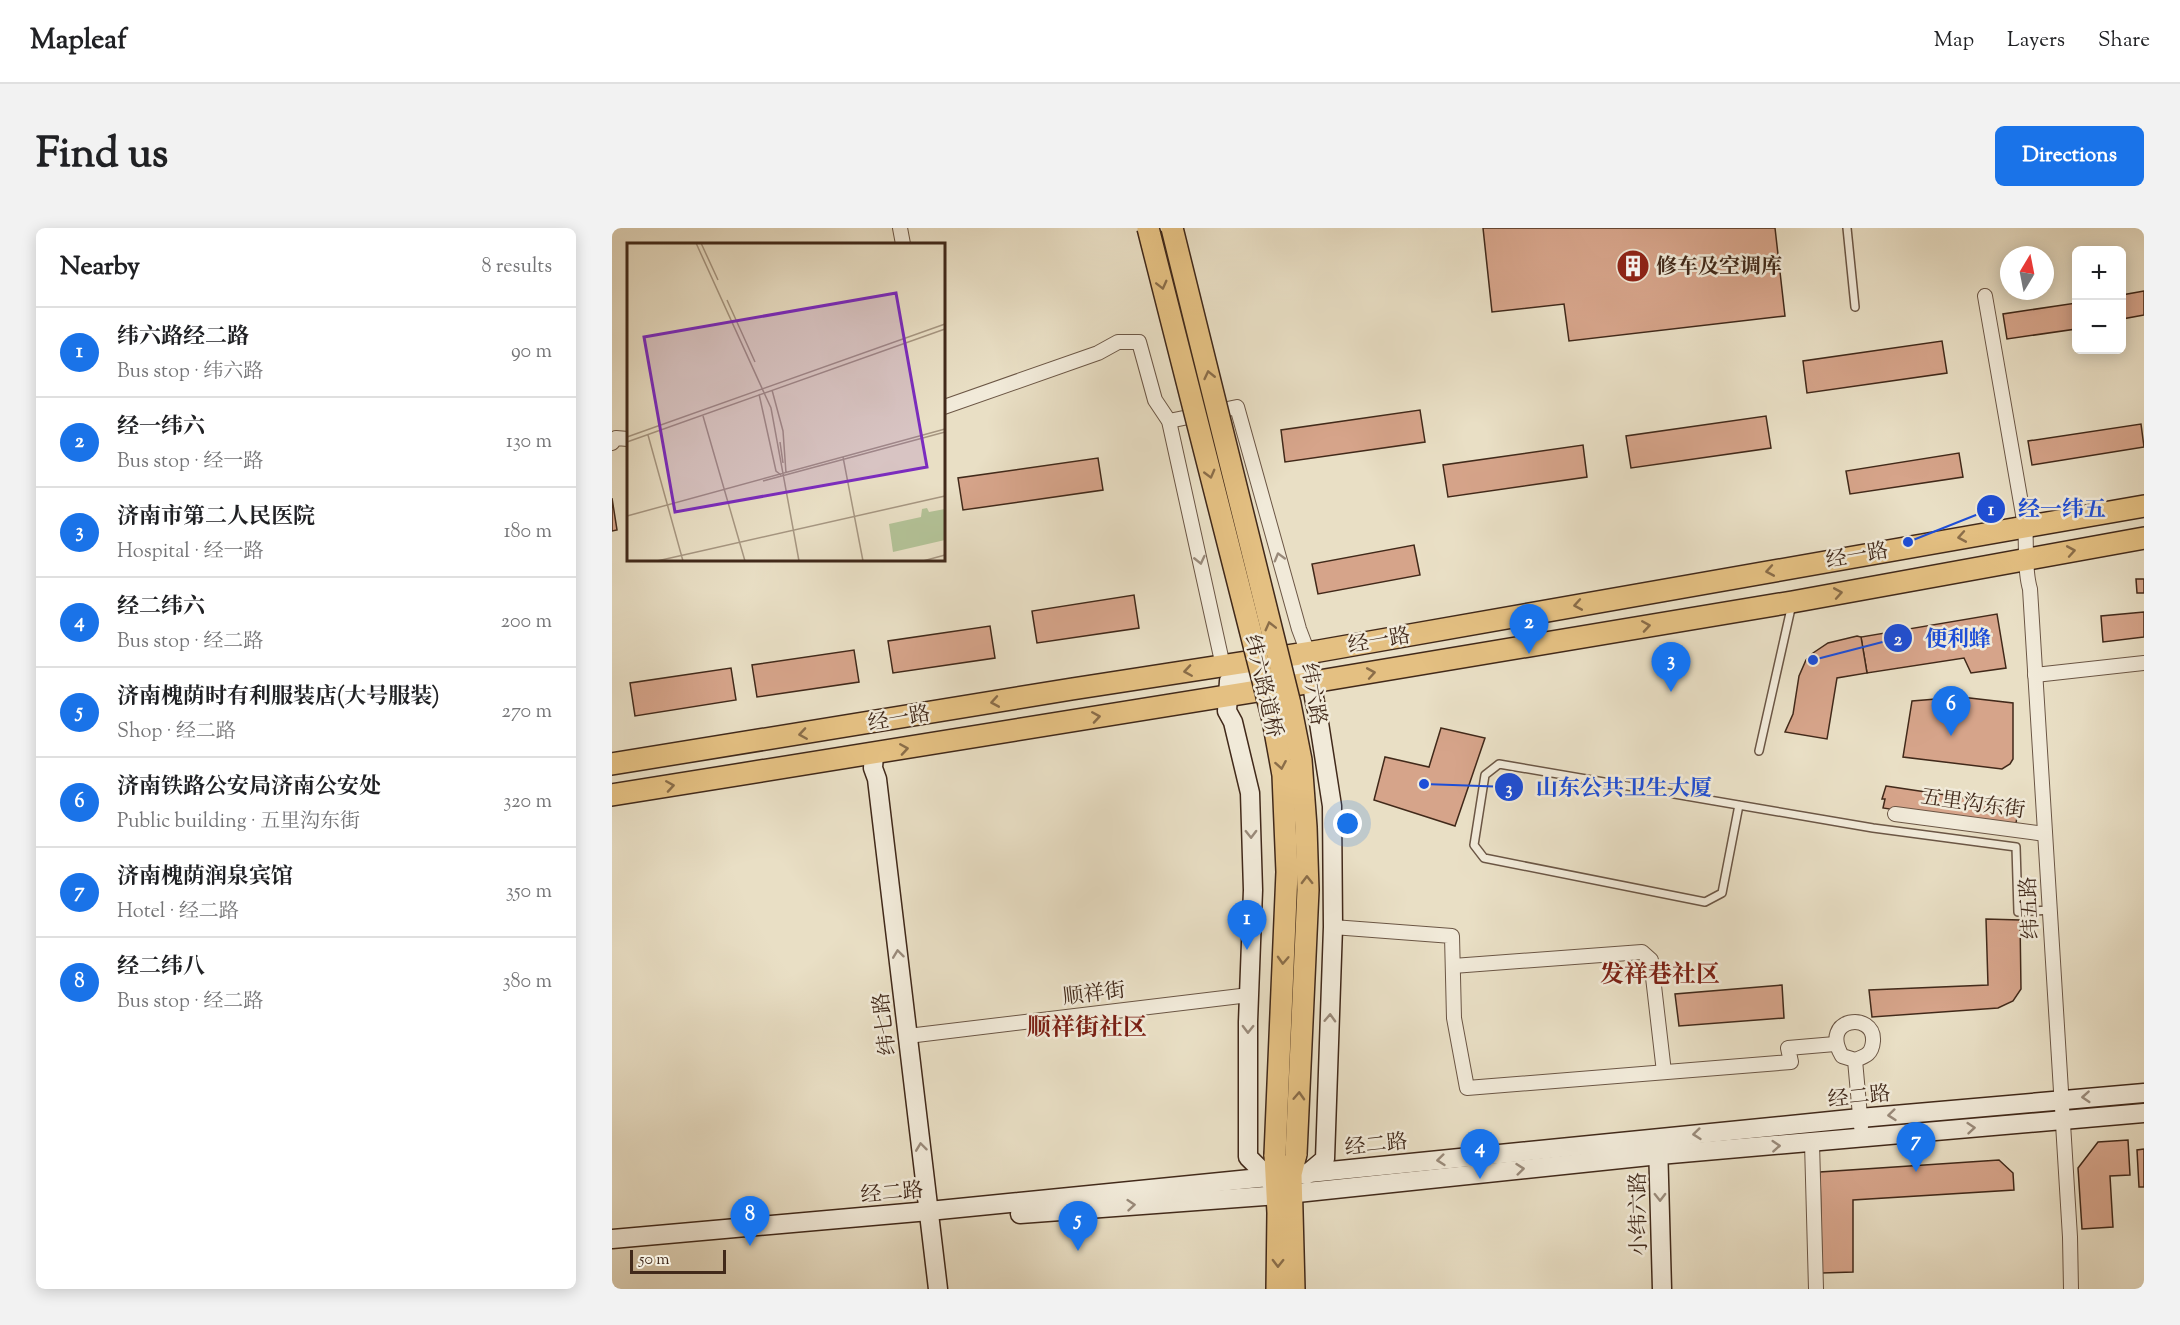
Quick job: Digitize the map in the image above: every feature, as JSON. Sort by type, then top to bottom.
[{"type":"main road","name":"纬六路道桥","points":[[1148,228],[1265,687],[1283,775],[1287,872],[1285,1175]]},
{"type":"main road","name":"纬六路道桥","points":[[1172,228],[1290,704],[1301,760],[1308,890],[1285,1175]]},
{"type":"main road","name":"经一路","points":[[612,764],[1308,653],[2025,525],[2144,506]]},
{"type":"main road","name":"经一路","points":[[612,795],[874,754],[1792,602],[2144,538]]},
{"type":"main road","points":[[1277,1289],[1285,1175]]},
{"type":"main road","points":[[1285,1175],[1294,1289]]},
{"type":"street","points":[[900,228],[903,243]]},
{"type":"street","name":"纬五路","points":[[1985,296],[2025,525],[2027,558],[2025,573],[2030,589],[2071,1289]]},
{"type":"street","points":[[945,407],[1098,353],[1118,342],[1140,342],[1155,400],[1169,421],[1223,666]]},
{"type":"street","points":[[1169,421],[1238,407],[1299,629],[1308,653]]},
{"type":"street","name":"纬六路","points":[[1285,1175],[1325,1159],[1334,927],[1332,806],[1317,711],[1312,697],[1313,682],[1308,653]]},
{"type":"street","name":"纬六路","points":[[1227,695],[1228,681],[1302,669],[1308,653]]},
{"type":"street","points":[[2035,675],[2144,663]]},
{"type":"street","points":[[1227,695],[1227,711],[1233,722],[1250,793],[1253,890],[1249,995],[1248,1157],[1285,1175]]},
{"type":"street","name":"纬七路","points":[[874,754],[873,768],[877,779],[938,1289]]},
{"type":"street","name":"五里沟东街","points":[[1895,814],[2045,834]]},
{"type":"street","points":[[1334,927],[1452,936],[1454,1018],[1467,1088],[1791,1062],[1788,1048],[1835,1044]]},
{"type":"street","points":[[1452,966],[1642,952],[1652,960],[1664,1072]]},
{"type":"street","name":"顺祥街","points":[[908,1036],[1249,995]]},
{"type":"street","points":[[1858,1021],[1868,1027],[1874,1035],[1873,1048],[1868,1056],[1855,1060],[1842,1056],[1835,1044],[1837,1032],[1845,1024],[1858,1021]]},
{"type":"street","points":[[1855,1060],[1862,1138]]},
{"type":"street","name":"经二路","points":[[1285,1175],[1659,1147],[1860,1118],[2144,1093]]},
{"type":"street","name":"经二路","points":[[612,1250],[1285,1175],[1659,1147],[1812,1143],[2144,1113]]},
{"type":"street","points":[[1812,1143],[1816,1289]]},
{"type":"street","name":"小纬六路","points":[[1659,1147],[1662,1289]]},
{"type":"street","name":"经二路","points":[[612,1239],[930,1216]]},
{"type":"lane","points":[[1847,228],[1855,307]]},
{"type":"lane","points":[[1759,751],[1792,602]]},
{"type":"lane","points":[[1739,805],[1722,893],[1705,902],[1484,858],[1474,845],[1485,775],[1499,764],[1739,805],[1873,828],[2016,847],[2018,912],[2050,910]]},
{"type":"building","name":"修车及空调库","points":[[1483,228],[1775,228],[1785,316],[1569,341],[1564,304],[1492,312]]},
{"type":"building","points":[[2144,291],[2144,315],[2126,318],[2126,294]]},
{"type":"building","points":[[2072,304],[2072,330],[2007,339],[2003,314]]},
{"type":"building","points":[[1942,341],[1947,373],[1807,393],[1803,361]]},
{"type":"building","points":[[1420,410],[1425,442],[1285,462],[1281,430]]},
{"type":"building","points":[[1766,416],[1771,448],[1631,468],[1626,436]]},
{"type":"building","points":[[2141,424],[2144,447],[2032,465],[2028,441]]},
{"type":"building","points":[[1583,445],[1587,477],[1448,497],[1443,465]]},
{"type":"building","points":[[1959,453],[1963,477],[1850,494],[1846,471]]},
{"type":"building","points":[[1098,458],[1103,490],[963,510],[958,478]]},
{"type":"building","points":[[612,498],[617,530],[612,531]]},
{"type":"building","points":[[1414,545],[1420,575],[1318,594],[1312,564]]},
{"type":"building","points":[[2136,579],[2144,579],[2144,593],[2137,593]]},
{"type":"building","points":[[1134,595],[1139,628],[1037,643],[1032,611]]},
{"type":"building","points":[[2144,612],[2144,637],[2103,642],[2101,616]]},
{"type":"building","points":[[1997,614],[2006,668],[1971,673],[1964,658],[1867,673],[1861,637]]},
{"type":"building","points":[[990,626],[995,658],[893,673],[888,641]]},
{"type":"building","points":[[1861,637],[1867,673],[1837,678],[1827,739],[1785,732],[1793,714],[1799,676],[1806,660],[1828,643]]},
{"type":"building","points":[[854,650],[859,682],[757,697],[752,665]]},
{"type":"building","points":[[731,668],[736,700],[635,716],[630,683]]},
{"type":"building","points":[[1961,697],[2013,703],[2013,759],[2010,764],[2002,769],[1903,757],[1912,701]]},
{"type":"building","points":[[1441,728],[1485,738],[1455,826],[1374,800],[1385,757],[1429,767]]},
{"type":"building","points":[[1886,786],[2019,806],[2015,829],[1883,808],[1885,799],[1882,799]]},
{"type":"building","points":[[1986,919],[2020,920],[2021,989],[2013,1001],[1998,1008],[1872,1017],[1869,990],[1988,985]]},
{"type":"building","points":[[1782,985],[1784,1018],[1679,1026],[1675,994]]},
{"type":"building","points":[[2128,1140],[2130,1175],[2110,1176],[2113,1227],[2082,1229],[2078,1168],[2098,1142]]},
{"type":"building","points":[[2144,1149],[2144,1187],[2139,1187],[2137,1150]]},
{"type":"building","points":[[1999,1160],[2013,1173],[2014,1190],[1853,1200],[1853,1272],[1822,1273],[1820,1172]]},
{"type":"place","name":"修车及空调库","points":[[1633,266]]},
{"type":"place","name":"经一纬五","points":[[1908,542]]},
{"type":"place","name":"经一纬六","points":[[1529,654]]},
{"type":"place","name":"便利蜂","points":[[1813,660]]},
{"type":"place","name":"济南市第二人民医院","points":[[1671,692]]},
{"type":"place","name":"济南铁路公安局济南公安处","points":[[1951,736]]},
{"type":"place","name":"山东公共卫生大厦","points":[[1424,784]]},
{"type":"place","name":"纬六路经二路","points":[[1247,950]]},
{"type":"place","name":"济南槐荫润泉宾馆","points":[[1916,1172]]},
{"type":"place","name":"经二纬六","points":[[1480,1179]]},
{"type":"place","name":"经二纬八","points":[[750,1246]]},
{"type":"place","name":"济南槐荫时有利服装店(大号服装)","points":[[1078,1251]]},
{"type":"district","name":"发祥巷社区","points":[[1660,974]]},
{"type":"district","name":"顺祥街社区","points":[[1087,1027]]}]
